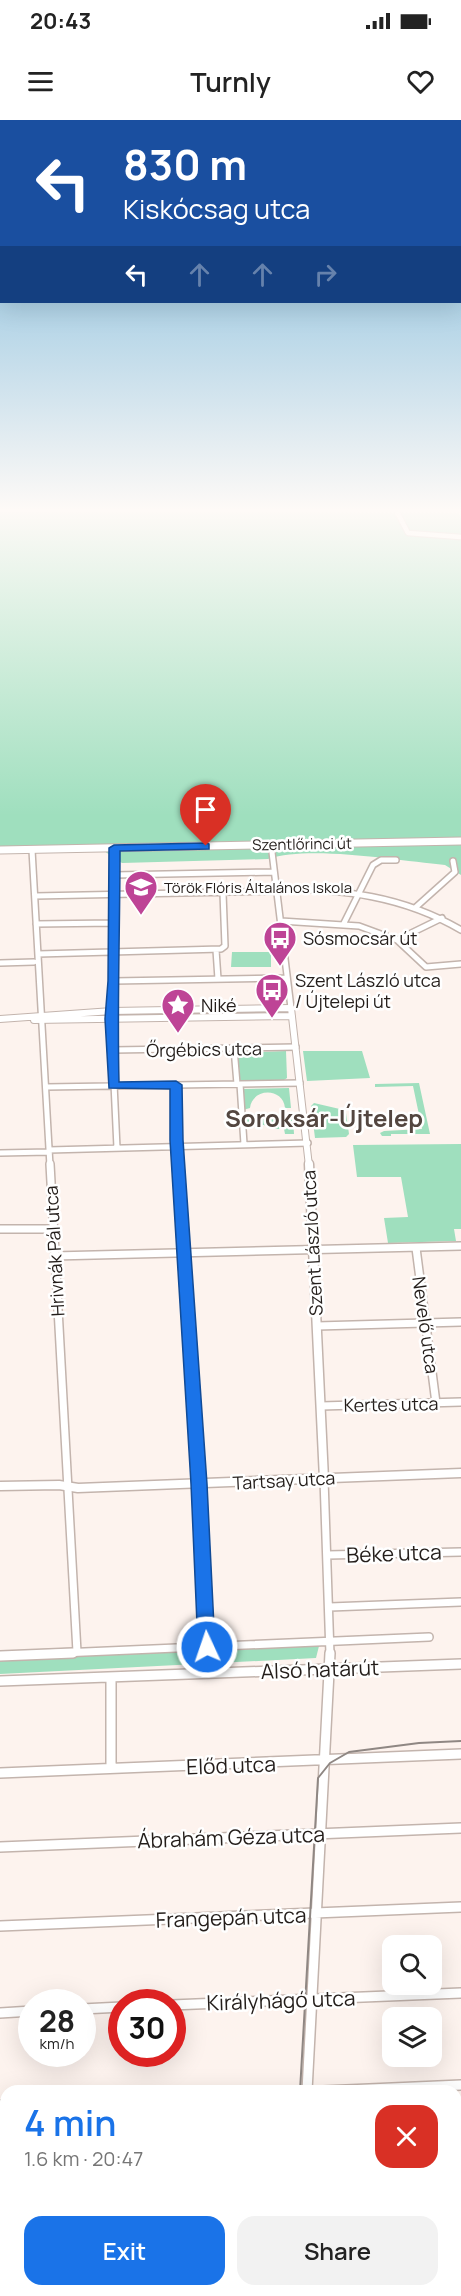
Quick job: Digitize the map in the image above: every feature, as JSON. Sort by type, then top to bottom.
[{"type":"main road","name":"Szentlőrinci út","points":[[0,850],[461,841]]},
{"type":"street","name":"Szent László utca","points":[[271,844],[308,1143],[330,1607],[331,1642],[307,2085]]},
{"type":"street","points":[[114,848],[114,981],[111,1019],[117,1148]]},
{"type":"street","name":"Hrivnák Pál utca","points":[[32,850],[77,1652]]},
{"type":"street","points":[[344,923],[372,865],[381,860],[396,860]]},
{"type":"street","points":[[416,907],[453,875],[456,869],[453,861]]},
{"type":"street","points":[[114,875],[274,872]]},
{"type":"street","points":[[453,875],[460,878]]},
{"type":"street","points":[[34,896],[223,893],[313,888],[360,893],[416,907],[442,918],[461,930]]},
{"type":"street","points":[[38,954],[216,950],[225,946],[223,893]]},
{"type":"street","points":[[397,940],[442,918]]},
{"type":"street","points":[[280,921],[344,923],[397,940],[426,967],[461,964]]},
{"type":"street","points":[[36,924],[114,923]]},
{"type":"street","points":[[216,950],[218,978]]},
{"type":"street","points":[[0,963],[34,962]]},
{"type":"street","points":[[114,981],[287,978]]},
{"type":"street","points":[[41,1019],[112,1011],[291,1012]]},
{"type":"street","points":[[0,1019],[111,1019],[291,1012]]},
{"type":"street","name":"Őrgébics utca","points":[[113,1050],[296,1047]]},
{"type":"street","points":[[234,1048],[244,1144]]},
{"type":"street","points":[[46,1087],[300,1083]]},
{"type":"street","points":[[176,1085],[207,1647]]},
{"type":"street","points":[[0,1153],[308,1143]]},
{"type":"street","points":[[0,1230],[53,1229]]},
{"type":"street","points":[[54,1256],[184,1251],[461,1246]]},
{"type":"street","name":"Nevelő utca","points":[[416,1248],[436,1403]]},
{"type":"street","points":[[317,1326],[461,1322]]},
{"type":"street","name":"Kertes utca","points":[[321,1406],[461,1402]]},
{"type":"street","name":"Tartsay utca","points":[[0,1486],[199,1484],[461,1473]]},
{"type":"street","name":"Béke utca","points":[[328,1555],[461,1552]]},
{"type":"street","points":[[330,1607],[461,1602]]},
{"type":"street","name":"Alsó határút","points":[[0,1656],[429,1637]]},
{"type":"street","name":"Alsó határút","points":[[0,1681],[461,1664]]},
{"type":"street","points":[[111,1677],[111,1768]]},
{"type":"street","name":"Előd utca","points":[[0,1773],[461,1754]]},
{"type":"street","name":"Ábrahám Géza utca","points":[[0,1847],[461,1828]]},
{"type":"street","name":"Frangepán utca","points":[[0,1926],[461,1907]]},
{"type":"street","name":"Királyhágó utca","points":[[186,2004],[461,1994]]},
{"type":"street","points":[[0,2013],[18,2012]]},
{"type":"green space","points":[[0,614],[461,614],[461,875],[445,865],[331,854],[307,853],[268,859],[122,863],[104,851],[0,854]]},
{"type":"green space","points":[[232,952],[271,952],[271,967],[231,967]]},
{"type":"green space","points":[[286,1051],[287,1078],[284,1080],[240,1080],[238,1053]]},
{"type":"green space","points":[[303,1051],[362,1051],[370,1078],[307,1081]]},
{"type":"green space","points":[[419,1083],[430,1134],[382,1136],[380,1133],[384,1131],[422,1129],[413,1086],[375,1087],[375,1084]]},
{"type":"green space","points":[[289,1088],[291,1108],[285,1108],[279,1096],[268,1093],[256,1097],[250,1108],[243,1110],[241,1089]]},
{"type":"green space","points":[[314,1103],[344,1110],[349,1134],[346,1137],[315,1138],[311,1106]]},
{"type":"green space","points":[[243,1114],[280,1114],[293,1117],[294,1134],[285,1134],[284,1129],[272,1129],[264,1125],[244,1126]]},
{"type":"green space","points":[[461,1144],[461,1229],[454,1229],[456,1241],[388,1243],[384,1218],[408,1217],[401,1177],[357,1177],[353,1145]]},
{"type":"green space","points":[[315,1643],[319,1646],[316,1658],[0,1674],[0,1657]]},
{"type":"tram line","points":[[300,2085],[318,1778],[330,1763],[349,1752],[419,1743],[461,1741]]},
{"type":"place","name":"Török Flóris Általános Iskola","points":[[141,916]]},
{"type":"place","name":"Sósmocsár út","points":[[280,967]]},
{"type":"place","name":"Szent László utca / Újtelepi út","points":[[272,1019]]},
{"type":"place","name":"Niké","points":[[178,1034]]},
{"type":"district","name":"Soroksár-Újtelep","points":[[324,1117]]},
{"type":"route","points":[[206,846],[114,848],[114,981],[111,1019],[113,1086],[176,1085],[177,1140],[207,1647]]}]
